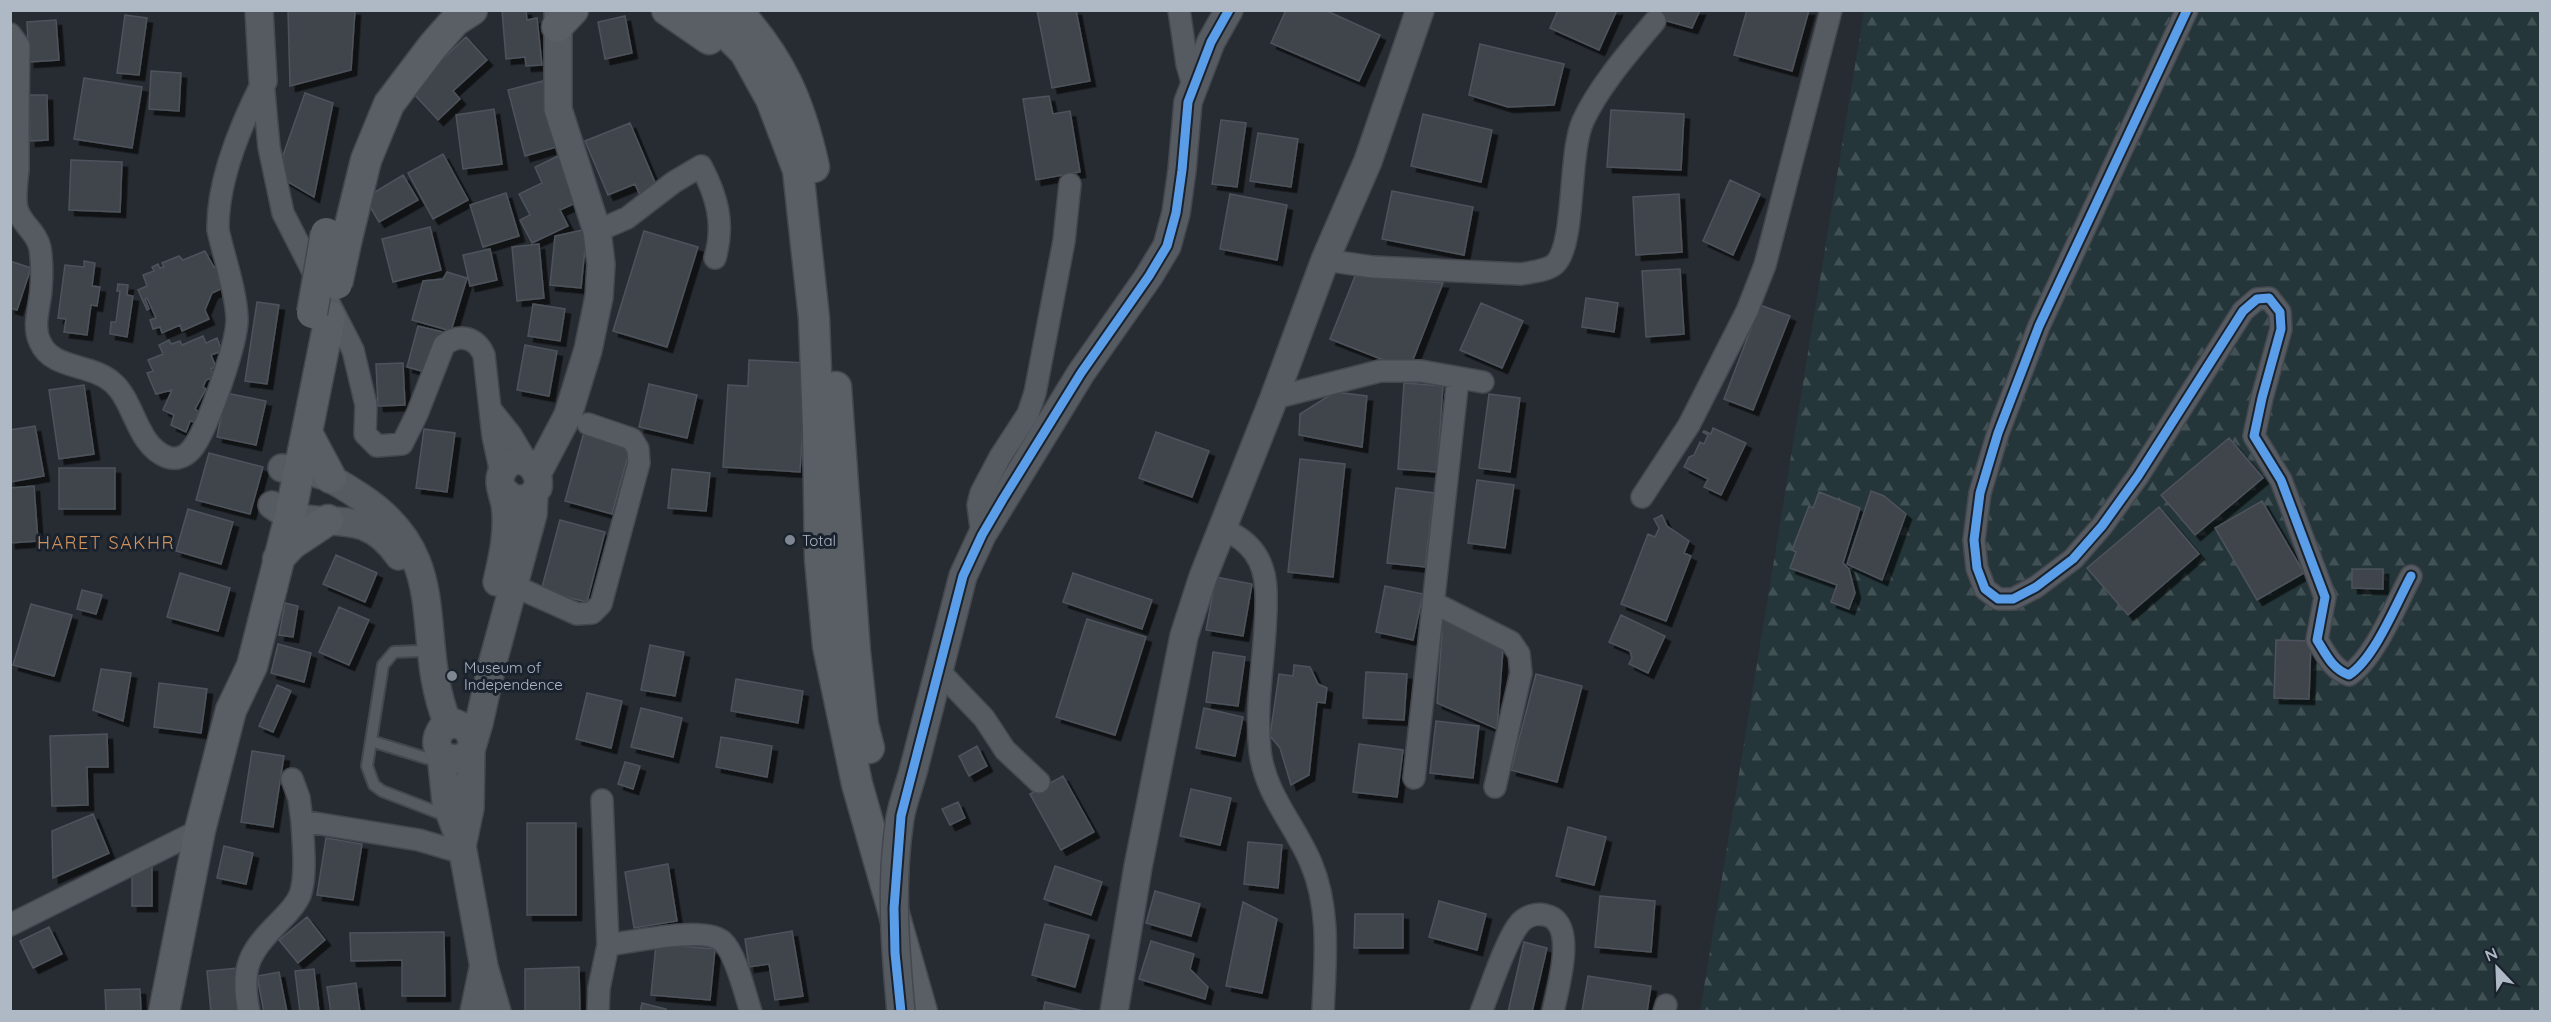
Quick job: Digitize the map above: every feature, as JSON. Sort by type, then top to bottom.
[{"type":"main road","points":[[164,1011],[200,830],[231,710],[235,660],[281,511],[291,469],[358,124],[404,55],[443,10]]},
{"type":"main road","points":[[337,236],[389,104],[455,21],[472,10]]},
{"type":"main road","points":[[667,10],[706,35],[729,59],[748,94],[775,159],[787,182],[801,201]]},
{"type":"main road","points":[[697,10],[719,26],[745,52],[771,99],[789,141],[798,170],[814,318],[820,558],[828,646],[857,784],[922,1011]]},
{"type":"main road","points":[[736,10],[761,40],[788,82],[805,126],[822,206],[834,336],[855,652],[863,725],[942,1011]]},
{"type":"main road","points":[[291,469],[307,433],[321,315]]},
{"type":"main road","points":[[307,433],[331,478]]},
{"type":"main road","points":[[231,710],[252,666],[278,559],[281,511]]},
{"type":"main road","points":[[278,559],[292,544],[328,520]]},
{"type":"street","points":[[259,10],[269,147],[283,213],[353,350],[366,405],[365,434],[377,446],[402,444],[417,414],[439,352],[444,345],[459,337],[475,341],[484,355],[493,436],[507,520],[504,551],[471,696],[445,740]]},
{"type":"street","points":[[1179,10],[1186,64],[1193,85]]},
{"type":"street","points":[[901,1011],[895,953],[896,863],[901,816],[963,576],[982,535],[1081,373],[1149,276],[1167,246],[1176,213],[1188,102],[1211,42],[1229,10]]},
{"type":"street","points":[[1114,1011],[1138,867],[1184,636],[1203,577],[1274,398],[1325,260],[1368,161],[1420,10]]},
{"type":"street","points":[[1642,497],[1689,425],[1754,292],[1768,254],[1831,10]]},
{"type":"street","points":[[2187,10],[2039,326],[1998,433],[1980,493],[1974,540],[1977,568],[1985,589],[1998,599],[2013,599],[2036,588],[2073,559],[2102,526],[2138,476],[2243,311],[2257,299],[2268,298],[2280,312],[2281,329],[2254,436],[2281,480],[2325,597],[2317,640],[2332,665],[2340,672],[2349,675],[2359,668],[2370,654],[2411,576]]},
{"type":"street","points":[[502,481],[513,499],[528,499],[533,476],[568,415],[588,350],[599,297],[601,264],[597,231],[558,109],[563,16]]},
{"type":"street","points":[[1325,260],[1372,267],[1521,274],[1544,270],[1555,264],[1563,250],[1574,155],[1582,124],[1595,97],[1654,21]]},
{"type":"street","points":[[10,34],[19,46],[14,217],[34,232],[40,246],[41,289],[36,328],[44,351],[54,360],[84,367],[103,375],[115,384],[141,432],[165,457],[176,459],[194,448],[235,344],[237,318],[217,216],[221,193],[242,125],[263,81]]},
{"type":"street","points":[[597,231],[627,218],[674,182],[701,166],[716,194],[720,240],[715,258]]},
{"type":"street","points":[[982,535],[978,505],[981,493],[1000,457],[1028,414],[1035,393],[1064,241],[1070,184]]},
{"type":"street","points":[[1274,398],[1380,371],[1421,371],[1483,382]]},
{"type":"street","points":[[1414,778],[1458,378]]},
{"type":"street","points":[[463,850],[470,808],[472,746],[512,585],[533,514],[533,476],[511,435],[491,410]]},
{"type":"street","points":[[512,585],[577,614],[592,614],[601,604],[640,455],[632,439],[588,424]]},
{"type":"street","points":[[502,481],[512,463],[533,476]]},
{"type":"street","points":[[291,469],[331,478],[391,520],[406,537],[417,558],[424,580],[435,685],[445,740],[443,786],[450,817],[463,850],[484,968],[498,1011]]},
{"type":"street","points":[[281,511],[328,520],[355,522],[380,533],[391,545],[408,574],[425,693],[445,740]]},
{"type":"street","points":[[1222,528],[1241,536],[1262,565],[1266,590],[1260,700],[1260,751],[1265,774],[1276,801],[1310,861],[1319,889],[1326,940],[1323,1011]]},
{"type":"street","points":[[1434,603],[1511,642],[1519,654],[1521,673],[1495,787]]},
{"type":"street","points":[[938,670],[984,718],[1005,750],[1039,782]]},
{"type":"street","points":[[445,740],[468,729],[472,746]]},
{"type":"street","points":[[249,1011],[244,972],[250,954],[289,912],[300,895],[304,861],[302,821],[292,779]]},
{"type":"street","points":[[598,1011],[599,988],[608,945],[602,800]]},
{"type":"street","points":[[302,821],[419,840],[463,850]]},
{"type":"street","points":[[10,926],[200,830]]},
{"type":"street","points":[[1481,1011],[1513,934],[1521,921],[1533,914],[1547,915],[1558,923],[1563,938],[1564,957],[1553,1011]]},
{"type":"street","points":[[608,945],[695,934],[711,936],[723,941],[730,952],[751,1011]]},
{"type":"street","points":[[474,1011],[484,968]]},
{"type":"lane","points":[[419,651],[394,652],[383,665],[367,766],[374,785],[382,791],[450,817]]},
{"type":"lane","points":[[371,741],[445,740]]},
{"type":"green space","points":[[1864,11],[2540,11],[2540,1011],[1700,1012]]},
{"type":"building","points":[[288,10],[355,10],[351,70],[290,86]]},
{"type":"building","points":[[502,10],[526,10],[527,20],[537,18],[542,65],[526,66],[525,57],[506,59]]},
{"type":"building","points":[[1037,10],[1076,10],[1090,81],[1052,88]]},
{"type":"building","points":[[1286,10],[1325,10],[1380,35],[1359,81],[1271,43]]},
{"type":"building","points":[[1558,10],[1617,10],[1599,50],[1550,28]]},
{"type":"building","points":[[1650,10],[1700,10],[1692,28],[1649,16]]},
{"type":"building","points":[[1747,10],[1809,10],[1792,71],[1734,55]]},
{"type":"building","points":[[125,15],[147,18],[139,75],[117,73]]},
{"type":"building","points":[[625,16],[632,53],[605,59],[598,22]]},
{"type":"building","points":[[56,20],[59,60],[29,62],[27,22]]},
{"type":"building","points":[[466,37],[487,60],[453,91],[460,99],[438,120],[410,90]]},
{"type":"building","points":[[1480,44],[1564,64],[1554,105],[1508,107],[1469,95]]},
{"type":"building","points":[[151,71],[181,73],[179,111],[149,109]]},
{"type":"building","points":[[84,78],[142,87],[132,148],[74,139]]},
{"type":"building","points":[[543,81],[560,146],[525,156],[508,90]]},
{"type":"building","points":[[305,93],[333,103],[314,197],[276,175]]},
{"type":"building","points":[[29,95],[47,95],[48,140],[30,141]]},
{"type":"building","points":[[1049,96],[1053,114],[1070,111],[1080,172],[1036,180],[1023,99]]},
{"type":"building","points":[[494,109],[502,164],[463,169],[456,115]]},
{"type":"building","points":[[1611,110],[1684,114],[1681,170],[1607,167]]},
{"type":"building","points":[[1423,114],[1492,130],[1481,182],[1411,166]]},
{"type":"building","points":[[1221,120],[1246,123],[1237,187],[1212,184]]},
{"type":"building","points":[[630,123],[659,192],[642,200],[635,184],[608,195],[585,141]]},
{"type":"building","points":[[1258,133],[1298,139],[1291,187],[1250,181]]},
{"type":"building","points":[[443,154],[468,200],[433,219],[408,173]]},
{"type":"building","points":[[558,156],[580,201],[560,210],[568,226],[532,243],[520,220],[530,215],[519,194],[542,183],[535,167]]},
{"type":"building","points":[[71,160],[122,162],[120,212],[69,210]]},
{"type":"building","points":[[403,175],[418,200],[379,222],[365,198]]},
{"type":"building","points":[[1730,180],[1760,194],[1733,255],[1703,241]]},
{"type":"building","points":[[1392,191],[1473,207],[1464,255],[1382,239]]},
{"type":"building","points":[[506,193],[519,236],[483,247],[470,205]]},
{"type":"building","points":[[1230,194],[1287,205],[1277,260],[1220,249]]},
{"type":"building","points":[[1679,194],[1682,252],[1636,255],[1633,197]]},
{"type":"building","points":[[430,227],[441,270],[393,282],[382,239]]},
{"type":"building","points":[[587,229],[581,288],[550,285],[555,236]]},
{"type":"building","points":[[644,231],[698,247],[667,347],[613,331]]},
{"type":"building","points":[[539,244],[544,298],[517,301],[512,247]]},
{"type":"building","points":[[490,249],[497,280],[470,286],[463,255]]},
{"type":"building","points":[[205,251],[222,276],[218,278],[223,288],[212,293],[205,310],[209,319],[182,331],[180,325],[162,333],[160,327],[153,329],[150,320],[156,318],[147,298],[145,299],[149,309],[147,310],[138,290],[147,286],[143,275],[154,271],[152,267],[158,264],[160,268],[164,267],[162,263],[179,256],[183,260]]},
{"type":"building","points":[[10,261],[31,268],[17,310],[10,308]]},
{"type":"building","points":[[84,261],[95,263],[92,286],[100,287],[97,306],[91,305],[87,335],[64,332],[66,319],[58,318],[65,265],[84,267]]},
{"type":"building","points":[[1680,269],[1684,334],[1646,337],[1642,271]]},
{"type":"building","points":[[447,272],[467,278],[451,331],[412,320],[423,281],[443,279]]},
{"type":"building","points":[[1355,276],[1443,283],[1409,370],[1330,339]]},
{"type":"building","points":[[118,284],[128,285],[127,295],[133,296],[127,337],[110,334],[111,322],[116,322],[120,291],[117,291]]},
{"type":"building","points":[[1586,298],[1618,303],[1614,332],[1582,327]]},
{"type":"building","points":[[257,302],[279,305],[267,384],[245,381]]},
{"type":"building","points":[[1481,303],[1523,321],[1502,368],[1460,350]]},
{"type":"building","points":[[533,304],[565,309],[560,341],[528,336]]},
{"type":"building","points":[[1760,305],[1790,316],[1753,410],[1724,399]]},
{"type":"building","points":[[418,326],[443,332],[422,371],[407,367]]},
{"type":"building","points":[[203,336],[206,343],[217,338],[222,351],[211,355],[216,367],[211,369],[214,377],[206,380],[203,387],[206,389],[195,409],[199,412],[195,422],[190,421],[186,432],[171,425],[174,415],[163,410],[172,390],[156,394],[147,373],[153,371],[148,360],[163,354],[159,345],[169,340],[171,344],[180,341],[182,345]]},
{"type":"building","points":[[525,345],[557,351],[549,396],[517,390]]},
{"type":"building","points":[[749,360],[807,363],[800,472],[723,467],[728,385],[748,386]]},
{"type":"building","points":[[403,363],[405,405],[378,406],[376,364]]},
{"type":"building","points":[[1404,383],[1443,386],[1437,472],[1398,469]]},
{"type":"building","points":[[649,384],[697,395],[687,438],[639,427]]},
{"type":"building","points":[[84,385],[94,454],[59,459],[49,390]]},
{"type":"building","points":[[1335,392],[1367,396],[1362,447],[1299,435],[1300,414]]},
{"type":"building","points":[[226,393],[266,401],[256,445],[217,437]]},
{"type":"building","points":[[1489,394],[1520,398],[1510,472],[1479,468]]},
{"type":"building","points":[[35,426],[44,476],[10,482],[10,430]]},
{"type":"building","points":[[1713,428],[1746,443],[1721,495],[1704,487],[1708,479],[1684,467],[1689,457],[1694,455],[1700,442],[1704,444],[1708,435],[1703,432],[1711,434]]},
{"type":"building","points":[[424,429],[455,433],[447,492],[416,488]]},
{"type":"building","points":[[584,432],[631,445],[612,514],[565,501]]},
{"type":"building","points":[[1156,432],[1209,451],[1192,497],[1139,478]]},
{"type":"building","points":[[2229,438],[2263,478],[2195,535],[2161,495]]},
{"type":"building","points":[[209,453],[263,467],[250,514],[196,500]]},
{"type":"building","points":[[1300,459],[1345,464],[1333,577],[1288,572]]},
{"type":"building","points":[[59,468],[115,468],[115,509],[59,509]]},
{"type":"building","points":[[672,469],[710,473],[706,511],[668,508]]},
{"type":"building","points":[[1477,480],[1514,485],[1505,548],[1468,543]]},
{"type":"building","points":[[34,486],[38,541],[10,543],[10,488]]},
{"type":"building","points":[[1396,488],[1434,493],[1425,567],[1387,563]]},
{"type":"building","points":[[1871,491],[1884,496],[1906,514],[1882,580],[1847,564]]},
{"type":"building","points":[[1819,492],[1860,508],[1843,563],[1849,569],[1855,593],[1849,609],[1831,602],[1837,585],[1790,568],[1796,552],[1792,550],[1809,506],[1813,508]]},
{"type":"building","points":[[2262,501],[2304,573],[2257,600],[2215,528]]},
{"type":"building","points":[[2159,507],[2199,554],[2128,615],[2087,568]]},
{"type":"building","points":[[188,509],[233,522],[221,564],[176,551]]},
{"type":"building","points":[[1662,515],[1667,526],[1689,541],[1684,553],[1691,556],[1666,621],[1621,604],[1648,534],[1655,537],[1659,528],[1654,519]]},
{"type":"building","points":[[560,520],[605,532],[587,602],[541,591]]},
{"type":"building","points":[[336,555],[377,573],[365,602],[323,584]]},
{"type":"building","points":[[2352,569],[2383,569],[2383,589],[2352,588]]},
{"type":"building","points":[[180,573],[230,588],[218,631],[167,617]]},
{"type":"building","points":[[1073,573],[1152,600],[1142,629],[1063,602]]},
{"type":"building","points":[[1216,577],[1252,584],[1243,636],[1206,630]]},
{"type":"building","points":[[1385,586],[1423,594],[1413,640],[1376,632]]},
{"type":"building","points":[[82,590],[102,595],[96,614],[77,609]]},
{"type":"building","points":[[285,603],[298,606],[293,637],[279,635]]},
{"type":"building","points":[[31,604],[72,615],[54,676],[13,665]]},
{"type":"building","points":[[339,607],[369,620],[349,665],[319,652]]},
{"type":"building","points":[[1621,615],[1665,636],[1648,673],[1629,664],[1632,658],[1630,651],[1609,642]]},
{"type":"building","points":[[1439,617],[1503,649],[1497,729],[1437,703],[1442,634]]},
{"type":"building","points":[[1087,619],[1146,637],[1115,735],[1056,717]]},
{"type":"building","points":[[2276,640],[2311,641],[2309,699],[2274,698]]},
{"type":"building","points":[[278,644],[311,653],[304,682],[271,673]]},
{"type":"building","points":[[650,645],[684,652],[675,696],[641,690]]},
{"type":"building","points":[[1213,652],[1245,657],[1238,706],[1206,702]]},
{"type":"building","points":[[1294,665],[1310,667],[1318,684],[1327,688],[1325,703],[1317,702],[1309,775],[1291,785],[1280,748],[1270,736],[1279,674],[1293,676]]},
{"type":"building","points":[[101,669],[131,673],[123,721],[93,710]]},
{"type":"building","points":[[1366,672],[1407,674],[1404,720],[1363,718]]},
{"type":"building","points":[[1536,674],[1582,686],[1557,782],[1511,770]]},
{"type":"building","points":[[736,679],[803,691],[798,723],[731,711]]},
{"type":"building","points":[[159,683],[207,689],[201,733],[154,727]]},
{"type":"building","points":[[277,685],[291,691],[273,732],[259,726]]},
{"type":"building","points":[[587,693],[622,701],[611,748],[576,739]]},
{"type":"building","points":[[641,708],[682,718],[673,757],[631,747]]},
{"type":"building","points":[[1204,708],[1243,717],[1235,756],[1196,748]]},
{"type":"building","points":[[1436,721],[1479,726],[1473,778],[1430,773]]},
{"type":"building","points":[[107,734],[108,767],[87,767],[88,805],[52,806],[50,736]]},
{"type":"building","points":[[721,737],[772,746],[767,777],[716,767]]},
{"type":"building","points":[[1359,744],[1403,750],[1397,797],[1353,792]]},
{"type":"building","points":[[977,746],[987,766],[969,776],[959,756]]},
{"type":"building","points":[[252,751],[284,756],[273,827],[241,822]]},
{"type":"building","points":[[625,762],[640,766],[633,789],[618,784]]},
{"type":"building","points":[[1063,776],[1094,832],[1061,850],[1030,794]]},
{"type":"building","points":[[1191,789],[1231,798],[1220,845],[1180,836]]},
{"type":"building","points":[[958,802],[965,818],[950,825],[942,809]]},
{"type":"building","points":[[93,814],[109,853],[53,878],[52,831]]},
{"type":"building","points":[[527,823],[576,823],[576,915],[527,915]]},
{"type":"building","points":[[1568,827],[1606,837],[1594,885],[1556,876]]},
{"type":"building","points":[[326,838],[362,844],[353,900],[317,895]]},
{"type":"building","points":[[1248,842],[1282,845],[1278,888],[1244,884]]},
{"type":"building","points":[[224,846],[253,853],[246,884],[217,878]]},
{"type":"building","points":[[668,864],[677,921],[634,928],[625,872]]},
{"type":"building","points":[[152,866],[152,906],[132,906],[132,867]]},
{"type":"building","points":[[1055,866],[1102,882],[1091,915],[1044,899]]},
{"type":"building","points":[[1155,891],[1200,904],[1191,936],[1146,923]]},
{"type":"building","points":[[1600,896],[1655,901],[1651,952],[1595,947]]},
{"type":"building","points":[[1439,901],[1486,914],[1477,950],[1429,937]]},
{"type":"building","points":[[1243,902],[1277,919],[1262,993],[1226,986]]},
{"type":"building","points":[[1355,914],[1403,914],[1403,948],[1354,948]]},
{"type":"building","points":[[307,917],[325,940],[298,963],[279,940]]},
{"type":"building","points":[[1045,924],[1089,935],[1075,987],[1032,975]]},
{"type":"building","points":[[49,927],[62,954],[33,968],[20,941]]},
{"type":"building","points":[[792,931],[803,996],[775,1000],[769,964],[749,967],[745,939]]},
{"type":"building","points":[[444,932],[445,996],[402,996],[402,960],[351,961],[350,933]]},
{"type":"building","points":[[1151,941],[1194,954],[1190,969],[1208,987],[1205,999],[1139,979]]},
{"type":"building","points":[[1524,942],[1547,948],[1532,1012],[1508,1012]]},
{"type":"building","points":[[656,944],[715,949],[710,1000],[651,995]]},
{"type":"building","points":[[579,967],[580,1012],[525,1012],[525,969]]},
{"type":"building","points":[[238,968],[242,1012],[211,1012],[207,971]]},
{"type":"building","points":[[314,969],[319,1012],[300,1012],[295,971]]},
{"type":"building","points":[[279,972],[287,1012],[264,1012],[257,976]]},
{"type":"building","points":[[1588,976],[1651,986],[1647,1012],[1582,1011]]},
{"type":"building","points":[[356,983],[360,1012],[331,1012],[327,987]]},
{"type":"building","points":[[140,989],[141,1012],[106,1012],[105,990]]},
{"type":"building","points":[[1045,1002],[1088,1012],[1043,1012]]},
{"type":"building","points":[[642,1003],[666,1009],[666,1012],[640,1012]]},
{"type":"cycle path","points":[[901,1012],[895,953],[894,908],[901,816],[963,576],[982,535],[1003,499],[1081,373],[1149,276],[1167,246],[1176,213],[1188,102],[1211,42],[1229,10]]},
{"type":"cycle path","points":[[2187,10],[2039,326],[1998,433],[1980,493],[1974,540],[1977,568],[1985,589],[1998,599],[2013,599],[2036,587],[2073,559],[2102,526],[2138,476],[2243,311],[2257,299],[2269,298],[2280,312],[2281,329],[2254,436],[2281,480],[2325,597],[2317,640],[2338,669],[2349,675],[2368,656],[2411,576]]},
{"type":"place","name":"Total","points":[[790,540]]},
{"type":"place","name":"Museum of Independence","points":[[452,676]]},
{"type":"district","name":"HARET SAKHR","points":[[106,542]]}]
